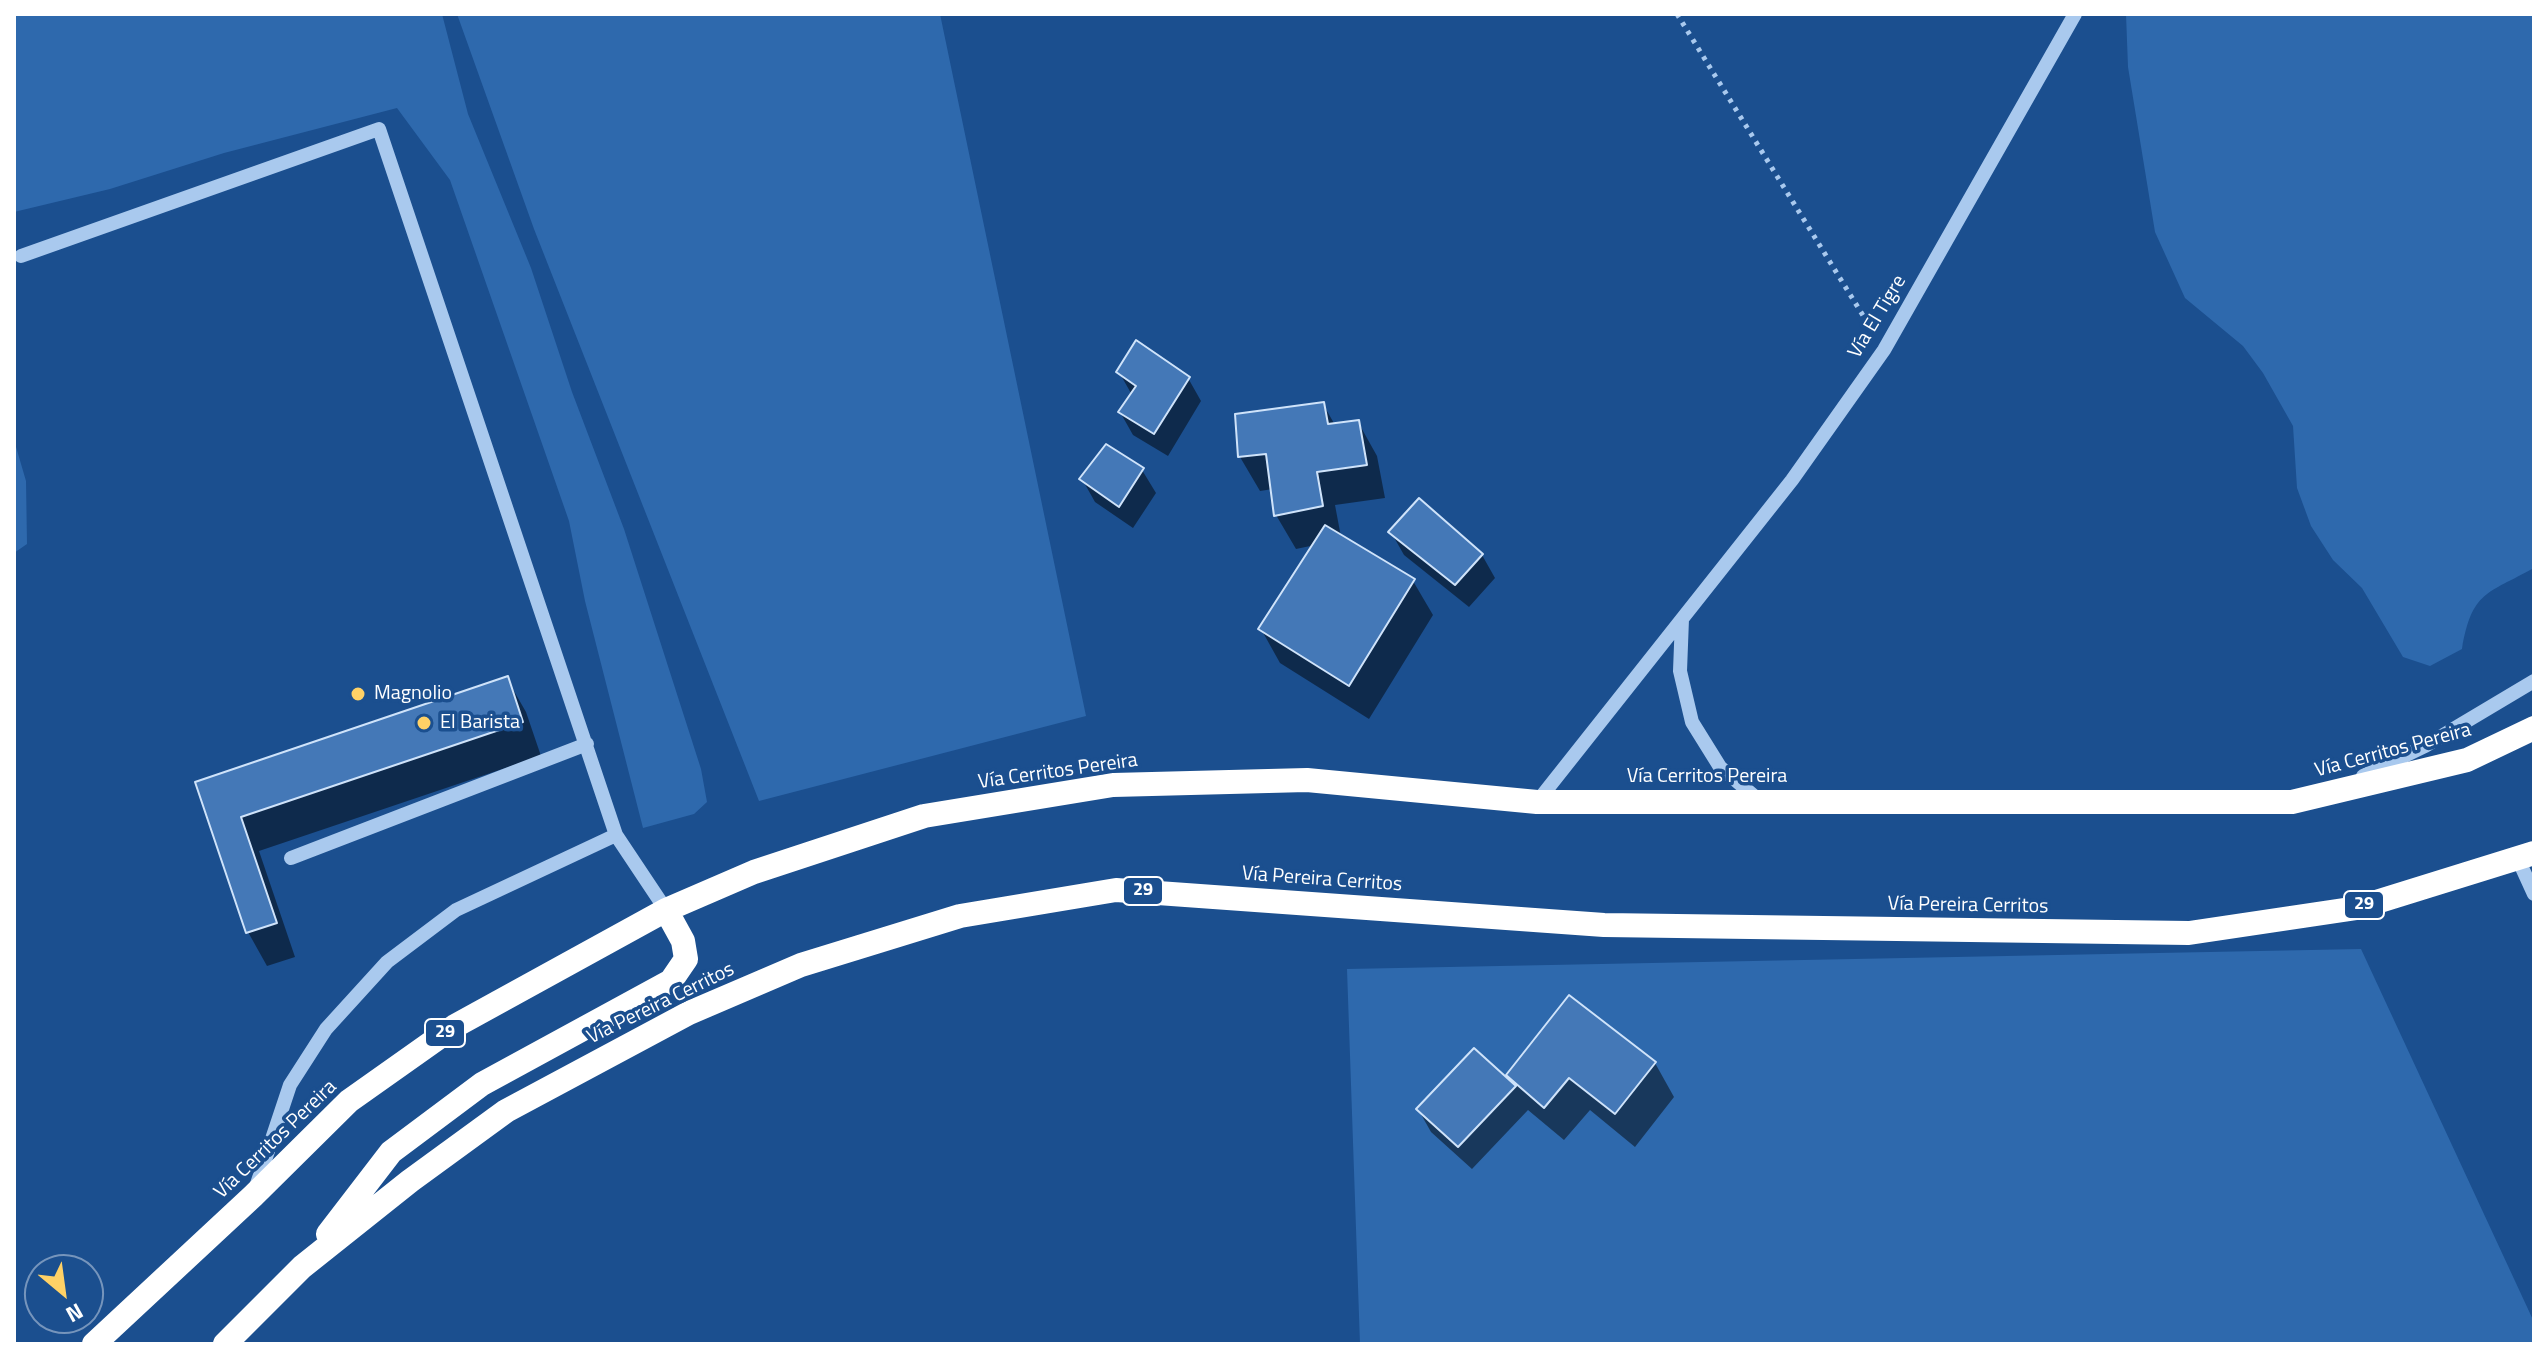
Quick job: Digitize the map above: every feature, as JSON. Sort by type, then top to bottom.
[{"type":"highway","name":"Vía Cerritos Pereira","points":[[94,1344],[253,1196],[349,1101],[455,1026],[666,910],[754,872],[924,816],[1113,785],[1307,780],[1537,802],[2300,801],[2467,760],[2534,728]]},
{"type":"highway","name":"Vía Pereira Cerritos","points":[[225,1344],[302,1267],[410,1181],[520,1103],[689,1013],[801,965],[960,916],[1116,890],[1604,925],[2189,933],[2357,908],[2526,856]]},
{"type":"highway","points":[[302,1267],[391,1152],[482,1084],[671,981],[686,959],[683,941],[666,910]]},
{"type":"street","name":"Vía El Tigre","points":[[1537,802],[1792,480],[1884,350],[2075,14]]},
{"type":"street","points":[[21,256],[379,129],[616,835],[666,910]]},
{"type":"street","points":[[1682,618],[1680,671],[1692,722],[1720,767],[1760,801]]},
{"type":"street","points":[[2300,801],[2393,763],[2534,681]]},
{"type":"street","points":[[291,858],[587,744]]},
{"type":"street","points":[[253,1196],[290,1085],[326,1029],[387,962],[456,910],[616,835]]},
{"type":"street","points":[[2526,856],[2534,894]]},
{"type":"path","points":[[1677,14],[1884,350]]},
{"type":"shaded area","points":[[14,14],[442,14],[468,114],[531,268],[572,392],[624,529],[701,769],[707,802],[694,814],[643,828],[585,601],[569,521],[450,180],[397,108],[224,153],[110,189],[14,212]]},
{"type":"shaded area","points":[[457,14],[940,14],[1086,716],[759,801],[534,229]]},
{"type":"shaded area","points":[[2126,14],[2534,14],[2534,568],[2484,596],[2471,616],[2462,649],[2430,666],[2403,657],[2362,588],[2333,560],[2311,526],[2297,488],[2293,426],[2263,373],[2243,346],[2185,298],[2155,232],[2128,67]]},
{"type":"shaded area","points":[[14,440],[26,481],[27,544],[14,553]]},
{"type":"shaded area","points":[[2361,949],[2534,1322],[2534,1344],[1360,1344],[1347,969]]},
{"type":"building","points":[[1136,340],[1190,377],[1154,434],[1118,412],[1136,386],[1116,372]]},
{"type":"building","points":[[1324,402],[1328,424],[1359,420],[1367,465],[1317,472],[1323,506],[1274,516],[1266,454],[1238,457],[1235,414]]},
{"type":"building","points":[[1106,444],[1144,468],[1119,507],[1079,479]]},
{"type":"building","points":[[1419,498],[1483,554],[1455,585],[1388,532]]},
{"type":"building","points":[[1325,525],[1415,579],[1349,686],[1258,629]]},
{"type":"building","points":[[508,676],[523,722],[241,817],[277,923],[246,933],[195,782]]},
{"type":"building","points":[[1569,995],[1656,1062],[1615,1114],[1569,1078],[1544,1108],[1506,1075]]},
{"type":"building","points":[[1474,1048],[1516,1086],[1458,1147],[1416,1109]]},
{"type":"place","name":"Magnolio","points":[[358,694]]},
{"type":"place","name":"El Barista","points":[[424,723]]}]
